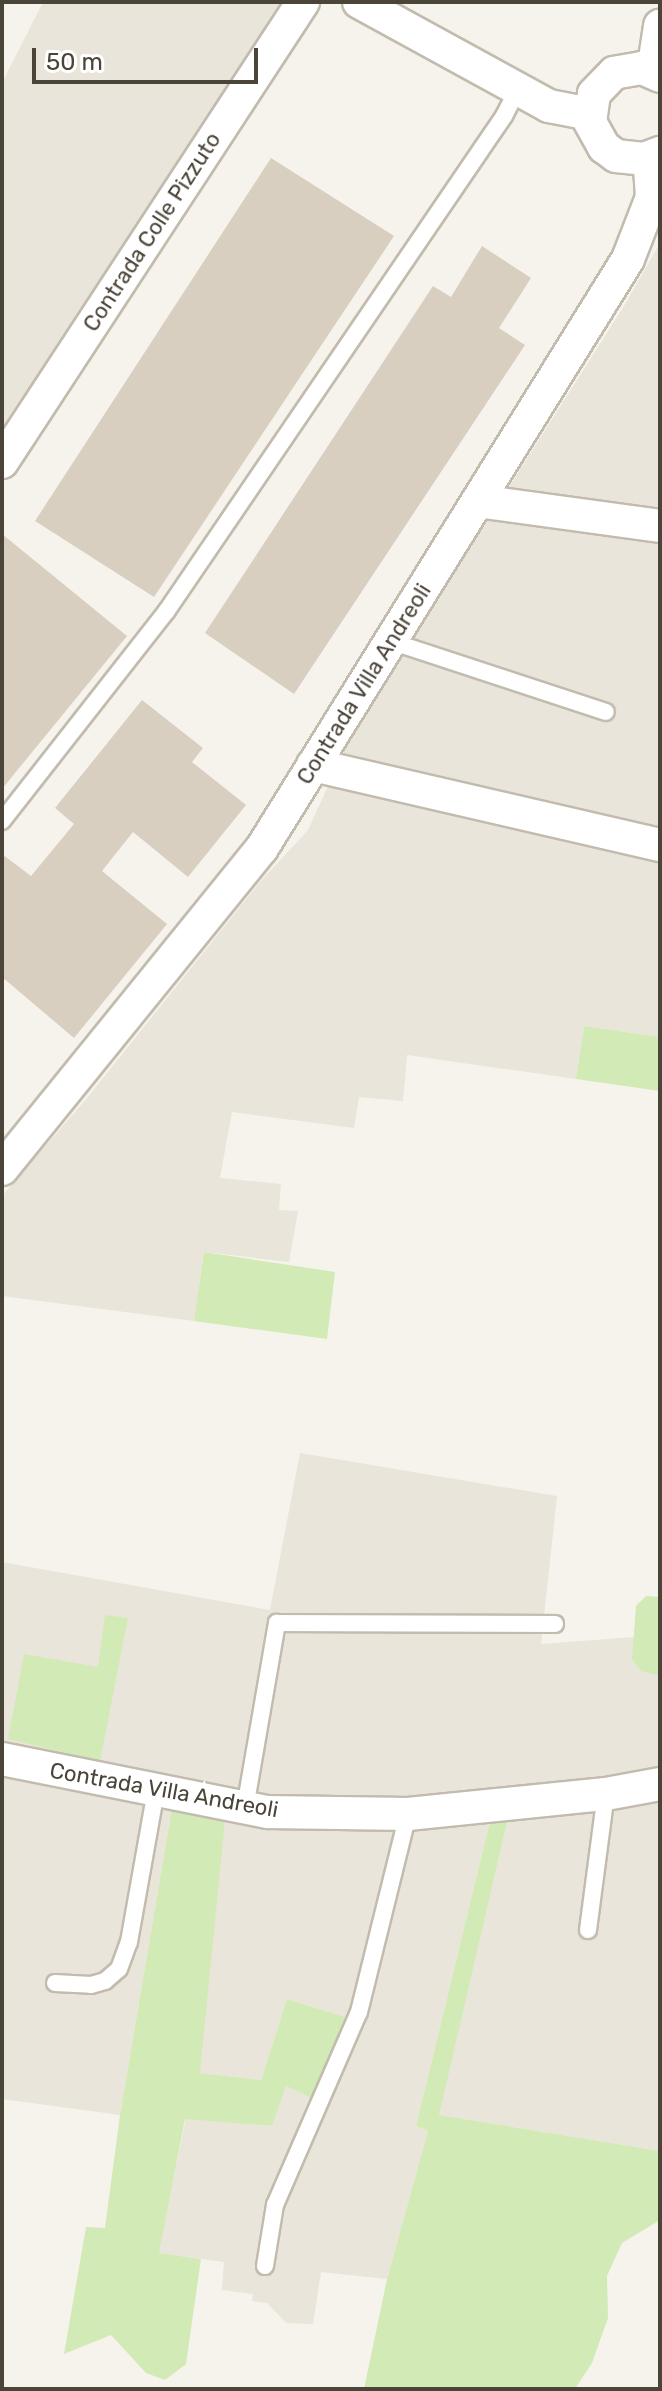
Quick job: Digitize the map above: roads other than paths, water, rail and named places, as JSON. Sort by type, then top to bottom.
[{"type":"street","name":"Contrada Colle Pizzuto","points":[[2,462],[303,2]]},
{"type":"street","points":[[359,2],[549,106],[590,114]]},
{"type":"street","points":[[654,155],[630,160],[604,147],[595,136],[590,114],[594,94],[614,73],[628,69],[657,74],[660,26]]},
{"type":"street","name":"Contrada Villa Andreoli","points":[[2,1169],[262,848],[628,259],[652,197],[654,155]]},
{"type":"street","points":[[478,501],[660,526]]},
{"type":"street","points":[[313,765],[660,845]]},
{"type":"street","name":"Contrada Villa Andreoli","points":[[2,1759],[268,1812],[408,1814],[606,1794],[660,1784]]},
{"type":"lane","points":[[2,821],[166,612],[504,116],[518,89]]},
{"type":"lane","points":[[390,641],[606,712]]},
{"type":"lane","points":[[245,1808],[277,1623],[555,1624]]},
{"type":"lane","points":[[55,1983],[91,1985],[105,1981],[119,1969],[129,1942],[156,1791]]},
{"type":"lane","points":[[588,1930],[606,1794]]},
{"type":"lane","points":[[265,2266],[275,2205],[359,2012],[408,1814]]}]
